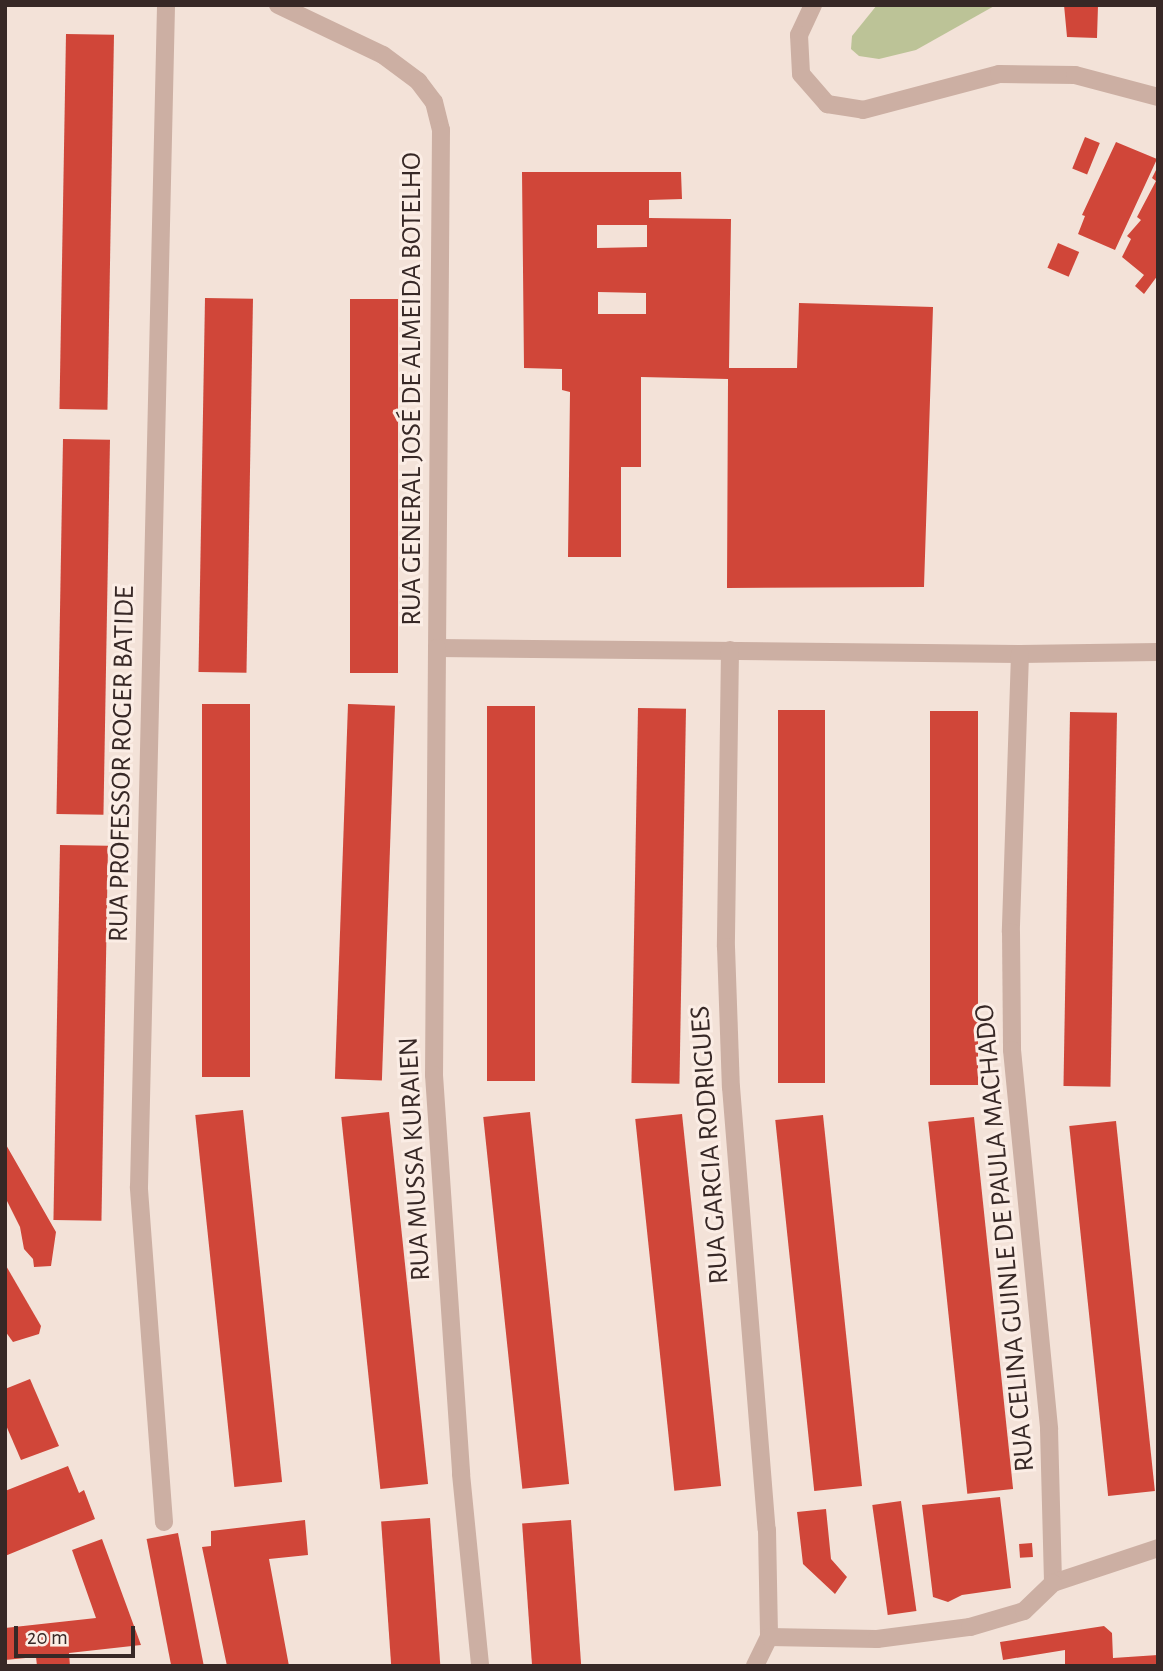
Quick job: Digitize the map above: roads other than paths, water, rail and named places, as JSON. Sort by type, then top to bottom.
[{"type":"street","name":"RUA PROFESSOR ROGER BATIDE","points":[[164,1522],[139,1187],[166,5]]},
{"type":"street","name":"RUA GENERAL JOSÉ DE ALMEIDA BOTELHO","points":[[278,5],[383,55],[418,81],[434,102],[440,130],[437,648],[1020,654],[1158,652]]},
{"type":"street","points":[[813,5],[799,35],[802,74],[827,104],[863,110],[999,74],[1075,75],[1158,97]]},
{"type":"street","name":"RUA MUSSA KURAIEN","points":[[437,648],[434,1075],[461,1474],[481,1666]]},
{"type":"street","name":"RUA GARCIA RODRIGUES","points":[[730,650],[726,947],[731,1087],[767,1530],[769,1637]]},
{"type":"street","name":"RUA CELINA GUINLE DE PAULA MACHADO","points":[[1020,654],[1011,932],[1012,1051],[1049,1429],[1053,1583]]},
{"type":"street","points":[[755,1666],[769,1637],[877,1639],[970,1627],[1024,1611],[1053,1583],[1158,1548]]}]
